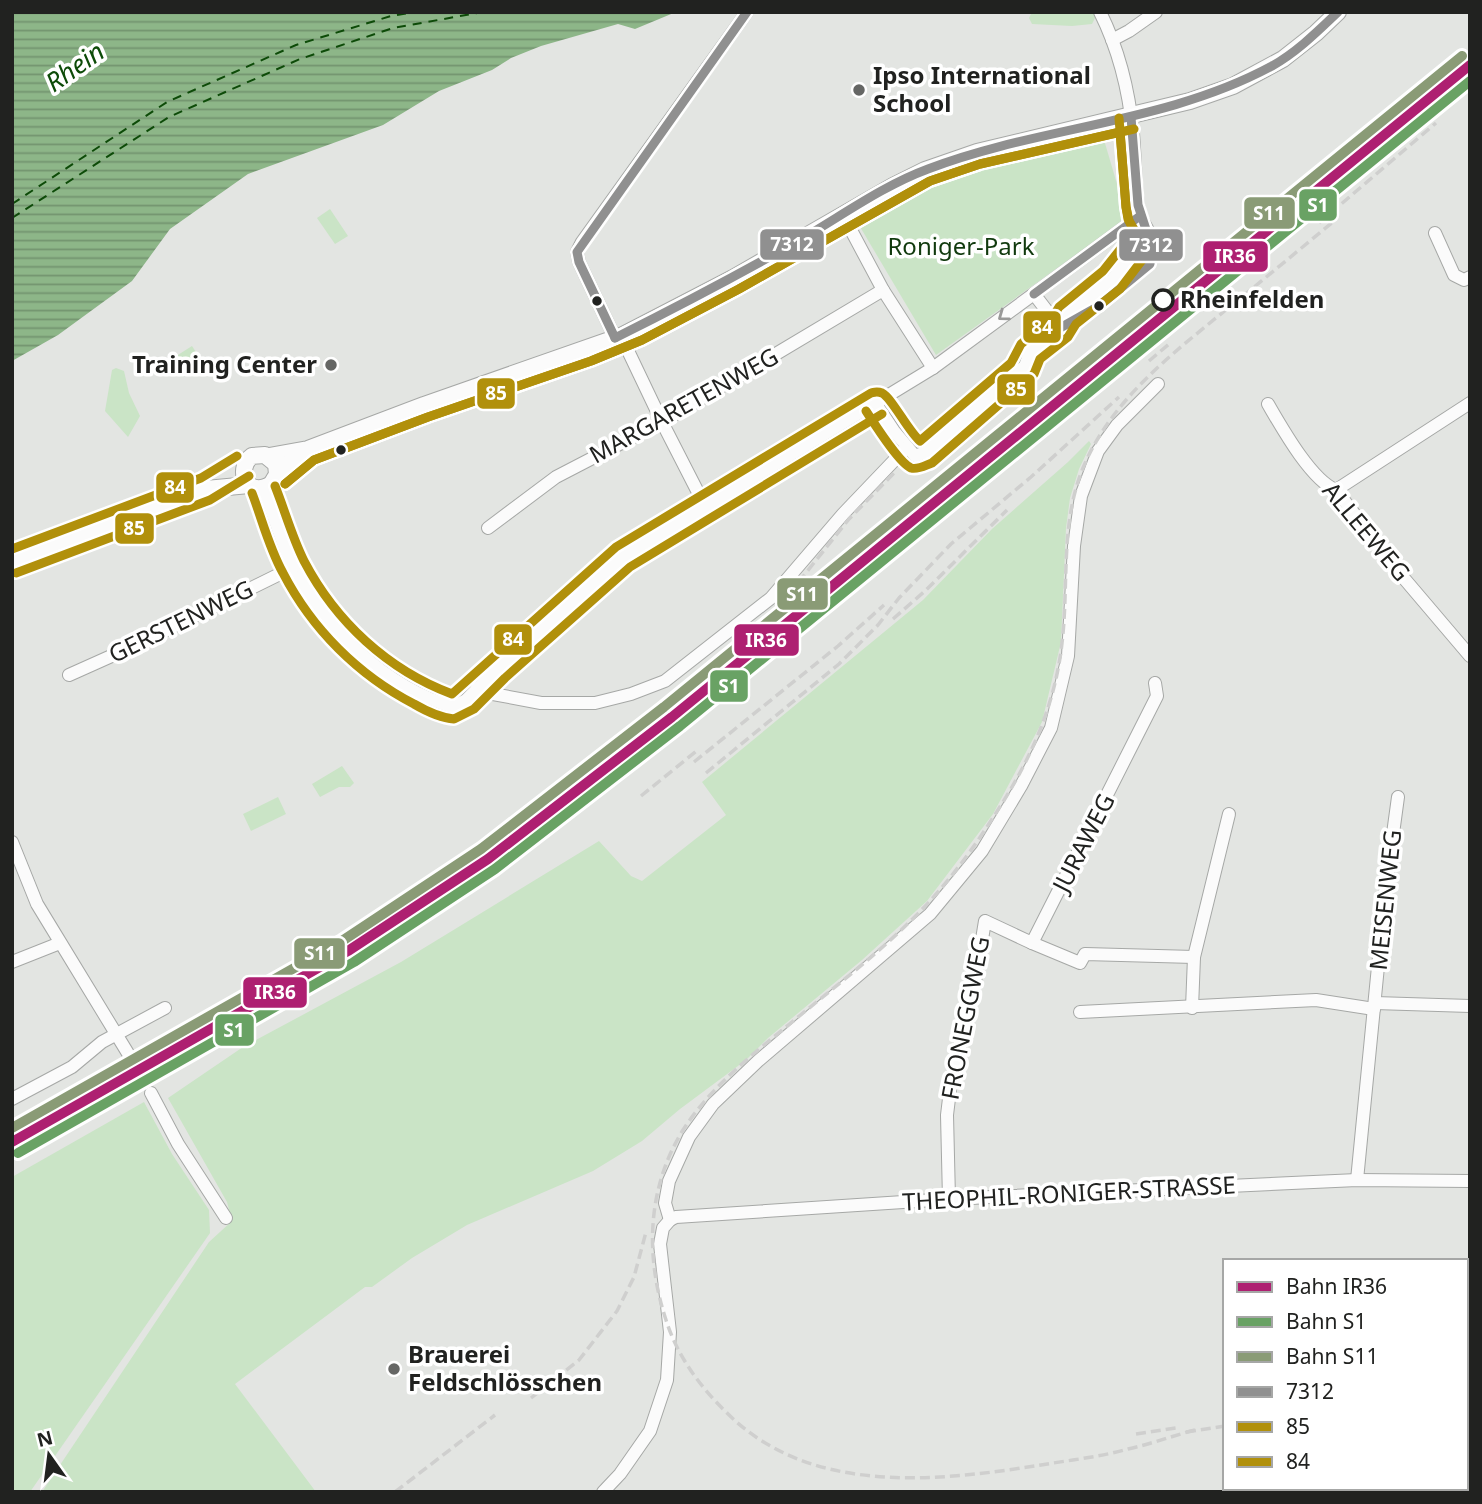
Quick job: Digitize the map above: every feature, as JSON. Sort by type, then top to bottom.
[{"type":"main road","points":[[12,562],[206,489],[243,466],[252,456],[269,456],[308,449],[618,337],[733,278],[925,170],[978,152],[1131,117],[1212,94],[1265,71],[1312,37],[1338,12]]},
{"type":"main road","points":[[206,489],[272,483],[277,474],[308,449]]},
{"type":"main road","points":[[269,456],[276,464],[277,474]]},
{"type":"main road","points":[[243,466],[244,478],[256,486]]},
{"type":"street","points":[[705,506],[579,262],[577,252],[747,12]]},
{"type":"street","points":[[876,404],[915,456],[926,452],[1025,366],[1030,352],[1112,280],[1150,234],[1140,216],[1131,117],[1124,76],[1100,12]]},
{"type":"street","points":[[1112,40],[1156,12]]},
{"type":"street","points":[[842,215],[883,290],[933,368]]},
{"type":"street","points":[[256,486],[294,567],[318,606],[347,641],[380,669],[434,702],[453,707],[466,699],[622,557],[933,368],[1140,216]]},
{"type":"street","points":[[1434,233],[1454,275],[1464,279],[1470,277]]},
{"type":"street","name":"MARGARETENWEG","points":[[488,528],[556,477],[662,422],[883,290]]},
{"type":"street","points":[[1034,294],[1060,328]]},
{"type":"street","points":[[603,1492],[620,1474],[650,1431],[667,1380],[670,1332],[660,1244],[663,1228],[670,1220],[665,1203],[668,1181],[690,1137],[713,1104],[758,1061],[930,914],[982,851],[1021,786],[1051,728],[1068,656],[1074,546],[1081,496],[1098,451],[1117,425],[1158,384]]},
{"type":"street","points":[[1336,490],[1470,403]]},
{"type":"street","name":"ALLEEWEG","points":[[1268,404],[1292,444],[1327,486],[1336,490],[1402,576],[1463,640],[1470,656]]},
{"type":"street","points":[[477,688],[541,703],[595,704],[665,681],[771,598],[843,514],[907,447]]},
{"type":"street","name":"GERSTENWEG","points":[[69,675],[294,567]]},
{"type":"street","name":"JURAWEG","points":[[1032,943],[1156,689]]},
{"type":"street","name":"MEISENWEG","points":[[1357,1180],[1386,885],[1398,797]]},
{"type":"street","points":[[1192,1008],[1194,957],[1230,814]]},
{"type":"street","points":[[12,842],[37,904],[132,1060]]},
{"type":"street","name":"FRONEGGWEG","points":[[948,1199],[947,1115],[950,1082],[975,982],[985,921],[1032,943]]},
{"type":"street","points":[[12,962],[61,943]]},
{"type":"street","points":[[1032,943],[1080,963],[1085,954],[1194,957]]},
{"type":"street","points":[[1080,1012],[1316,1000],[1375,1006]]},
{"type":"street","name":"MEISENWEG","points":[[1375,1006],[1470,1006]]},
{"type":"street","points":[[12,1099],[72,1067],[102,1042],[165,1008]]},
{"type":"street","points":[[151,1093],[178,1143],[226,1218]]},
{"type":"street","name":"THEOPHIL-RONIGER-STRASSE","points":[[670,1220],[676,1217],[948,1199],[1357,1180],[1470,1181]]},
{"type":"green space","points":[[1032,12],[1094,12],[1096,16],[1092,24],[1032,24],[1029,18]]},
{"type":"green space","name":"Roniger-Park","points":[[1102,133],[1127,218],[936,355],[856,220],[919,186],[974,162]]},
{"type":"green space","points":[[330,209],[348,236],[335,244],[317,218]]},
{"type":"green space","points":[[192,346],[203,363],[181,377],[170,360]]},
{"type":"green space","points":[[116,368],[124,371],[129,393],[140,416],[128,437],[105,411],[112,370]]},
{"type":"green space","points":[[1089,441],[1091,444],[1079,469],[1070,498],[1066,528],[1061,642],[1042,722],[993,814],[927,901],[746,1060],[642,1141],[593,1171],[467,1225],[412,1258],[372,1287],[365,1287],[235,1384],[316,1492],[42,1492],[209,1242],[232,1221],[227,1202],[168,1098],[243,1047],[401,962],[599,841],[631,876],[642,881],[726,815],[702,782],[923,600],[992,529]]},
{"type":"green space","points":[[342,766],[354,783],[350,787],[339,787],[320,797],[312,784]]},
{"type":"green space","points":[[278,797],[286,814],[251,831],[243,814]]},
{"type":"green space","points":[[144,1102],[172,1154],[209,1210],[210,1233],[30,1492],[12,1492],[12,1177]]},
{"type":"water","name":"Rhein","points":[[12,12],[676,12],[635,29],[618,24],[541,46],[511,58],[492,70],[439,91],[383,125],[248,174],[170,229],[132,281],[58,335],[12,361]]},
{"type":"ferry route","points":[[12,204],[167,102],[296,45],[391,16],[416,12]]},
{"type":"ferry route","points":[[12,218],[169,117],[300,59],[393,28],[483,12]]},
{"type":"tunnel","points":[[132,1060],[151,1093]]},
{"type":"railway","points":[[1319,223],[1436,123]]},
{"type":"railway","points":[[1195,1430],[1107,1454],[958,1476],[874,1476],[833,1470],[793,1457],[757,1438],[724,1410],[682,1357],[659,1296],[653,1223],[662,1175],[671,1152],[683,1130],[708,1097],[738,1067],[868,960],[929,902],[971,850],[1018,776],[1047,712],[1059,667],[1071,511],[1083,468],[1095,443],[1126,400],[1165,361],[1334,221]]},
{"type":"railway","points":[[1149,361],[1169,344]]},
{"type":"railway","points":[[706,773],[839,664],[951,544],[1031,477],[1119,397]]},
{"type":"railway","points":[[710,668],[1004,426]]},
{"type":"railway","points":[[789,594],[849,519],[897,470]]},
{"type":"railway","points":[[893,619],[1007,510]]},
{"type":"railway","points":[[694,762],[838,646],[884,605]]},
{"type":"railway","points":[[641,796],[699,749]]},
{"type":"railway","points":[[531,1398],[579,1360],[617,1311],[634,1277],[646,1232]]},
{"type":"railway","points":[[395,1492],[495,1415]]},
{"type":"railway","points":[[1186,1432],[1223,1426]]},
{"type":"railway","points":[[1136,1434],[1176,1428]]},
{"type":"rail line","name":"S11","points":[[12,1128],[342,941],[481,849],[664,707],[1462,56]]},
{"type":"rail line","name":"IR36","points":[[12,1142],[348,951],[488,859],[672,717],[1470,65]]},
{"type":"rail line","name":"S1","points":[[18,1153],[354,962],[495,869],[680,726],[1470,81]]},
{"type":"transit line","name":"7312","points":[[615,338],[579,262],[577,252],[747,12]]},
{"type":"transit line","name":"7312","points":[[615,338],[753,266],[911,176],[1014,143],[1189,101],[1231,85],[1281,60],[1307,41],[1338,12]]},
{"type":"transit line","name":"7312","points":[[1060,328],[1099,306],[1150,264],[1152,248],[1138,205],[1131,117]]},
{"type":"transit line","name":"85","points":[[1119,118],[1126,207],[1129,221],[1139,240]]},
{"type":"transit line","name":"85","points":[[285,484],[314,460],[428,417],[591,361],[642,340],[739,289],[930,181],[980,164],[1134,129]]},
{"type":"transit line","name":"84","points":[[275,486],[304,561],[348,624],[406,672],[452,694],[616,547],[871,393],[879,392],[886,396],[920,441],[1011,363],[1021,344],[1051,320],[1059,307],[1103,271],[1135,231],[1128,219],[1126,207],[1120,132],[980,164],[930,181],[739,289],[642,340],[591,361],[428,417],[314,460],[285,484]]},
{"type":"transit line","name":"7312","points":[[1034,294],[1140,216]]},
{"type":"transit line","name":"85","points":[[866,411],[906,465],[916,468],[932,463],[1034,374],[1040,359],[1068,337],[1076,324],[1120,289],[1158,243]]},
{"type":"transit line","name":"85","points":[[252,493],[278,563],[295,594],[338,649],[393,692],[429,712],[454,719],[474,709],[630,567],[882,414]]},
{"type":"transit line","name":"84","points":[[12,549],[201,478],[237,456]]},
{"type":"transit line","name":"85","points":[[16,573],[210,500],[249,476]]},
{"type":"place","name":"Ipso International School","points":[[859,90]]},
{"type":"place","name":"Rheinfelden","points":[[1163,300]]},
{"type":"place","name":"Training Center","points":[[331,365]]},
{"type":"place","name":"Brauerei Feldschlösschen","points":[[394,1369]]}]
